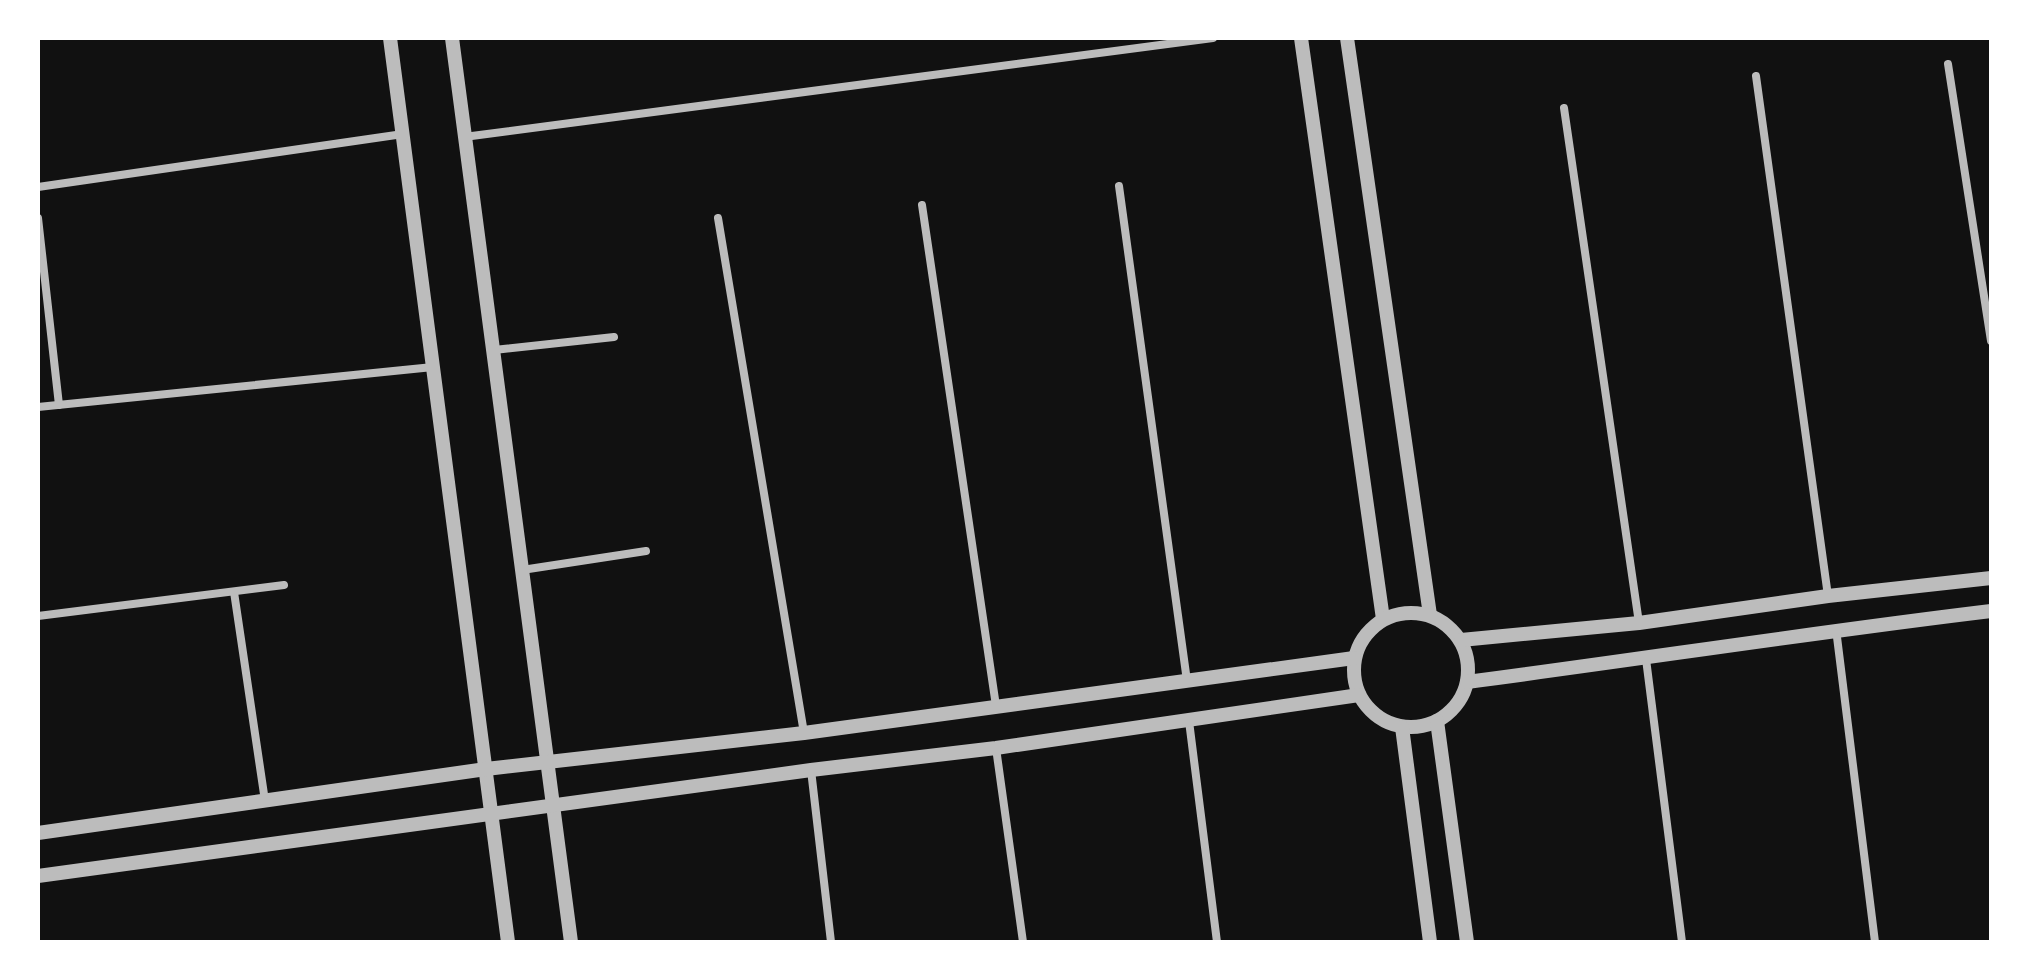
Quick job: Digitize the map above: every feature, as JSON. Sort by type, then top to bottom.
[{"type":"street","points":[[390,38],[508,942]]},
{"type":"street","points":[[452,38],[571,942]]},
{"type":"street","points":[[464,137],[1213,38]]},
{"type":"street","points":[[1301,38],[1383,619]]},
{"type":"street","points":[[1348,38],[1430,615]]},
{"type":"street","points":[[1948,64],[1991,341]]},
{"type":"street","points":[[1756,76],[1828,596]]},
{"type":"street","points":[[1564,108],[1639,623]]},
{"type":"street","points":[[38,187],[403,134]]},
{"type":"street","points":[[1119,186],[1187,682]]},
{"type":"street","points":[[922,205],[996,706]]},
{"type":"street","points":[[38,218],[59,405]]},
{"type":"street","points":[[718,218],[804,733]]},
{"type":"street","points":[[494,350],[614,337]]},
{"type":"street","points":[[38,407],[433,367]]},
{"type":"street","points":[[522,570],[646,551]]},
{"type":"street","points":[[1461,640],[1639,623],[1828,596],[1991,578]]},
{"type":"street","points":[[38,616],[284,585]]},
{"type":"street","points":[[234,592],[265,801]]},
{"type":"street","points":[[1467,682],[1646,659],[1836,629],[1991,611]]},
{"type":"street","points":[[1398,613],[1430,615],[1448,625],[1461,640],[1468,661],[1467,682],[1461,698],[1451,711],[1437,721],[1420,727],[1402,727],[1385,721],[1370,710],[1359,695],[1354,677],[1354,658],[1365,635],[1383,619],[1398,613]]},
{"type":"street","points":[[1836,629],[1875,942]]},
{"type":"street","points":[[38,833],[486,769],[804,733],[1354,658]]},
{"type":"street","points":[[1646,659],[1682,942]]},
{"type":"street","points":[[38,876],[811,770],[996,748],[1359,695]]},
{"type":"street","points":[[1189,721],[1217,942]]},
{"type":"street","points":[[1437,721],[1467,942]]},
{"type":"street","points":[[1402,727],[1430,942]]},
{"type":"street","points":[[996,748],[1023,942]]},
{"type":"street","points":[[811,770],[831,942]]}]
